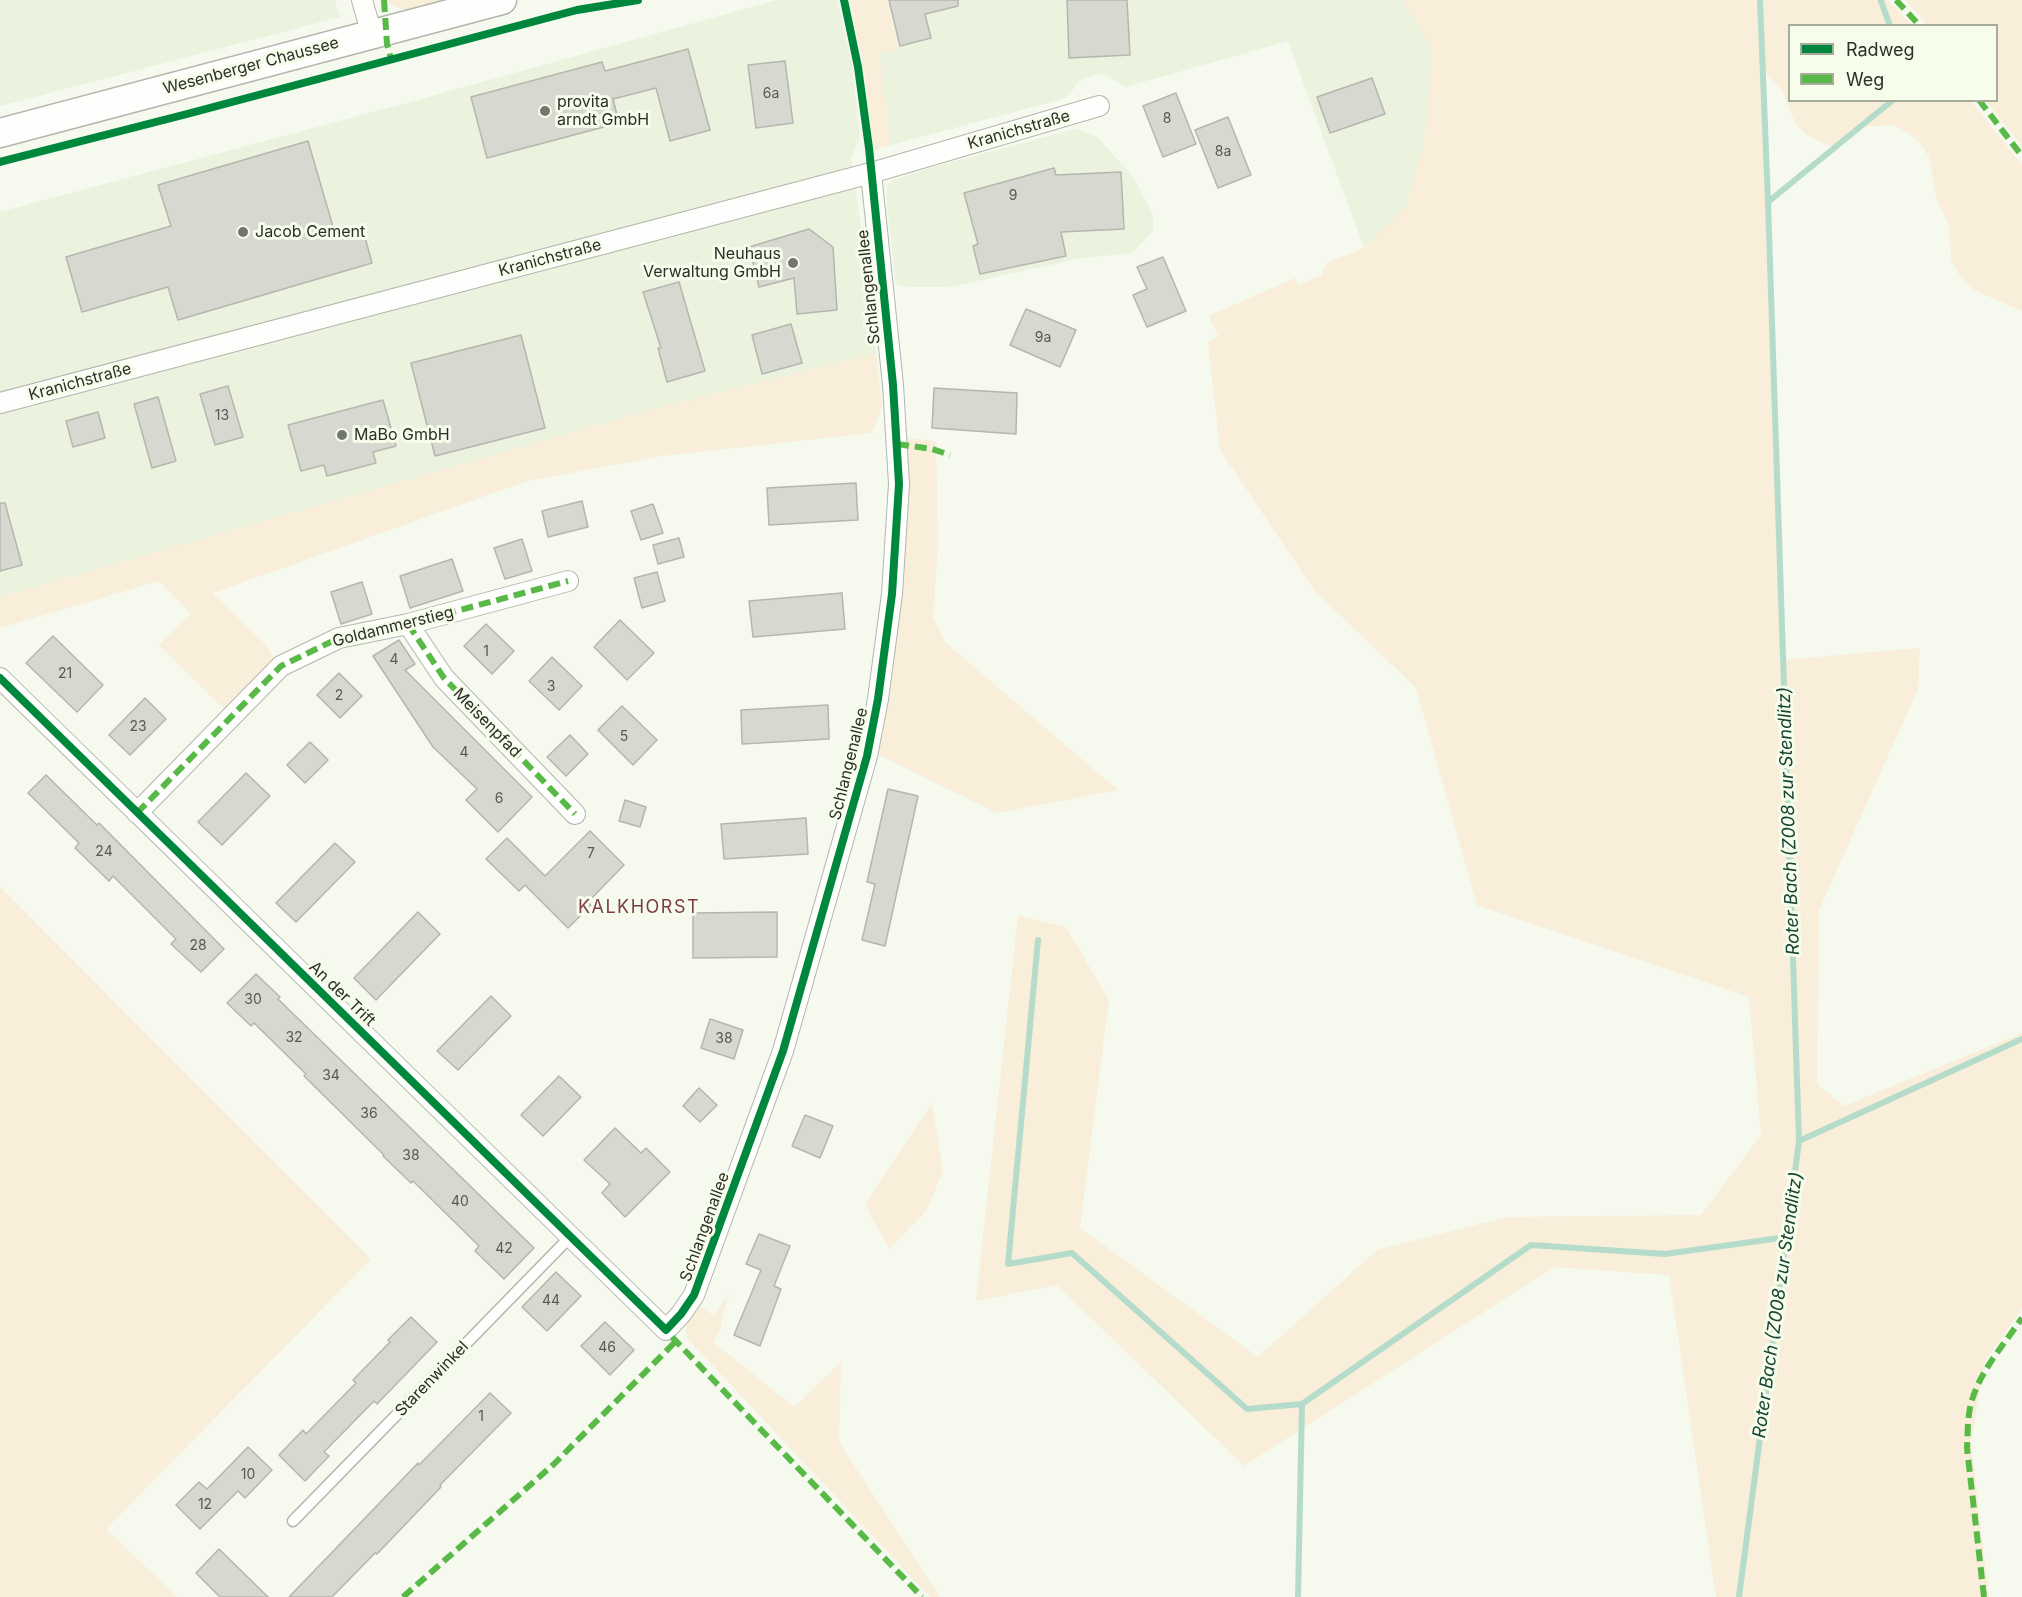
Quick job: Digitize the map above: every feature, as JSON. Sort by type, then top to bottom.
[{"type":"main road","name":"Wesenberger Chaussee","points":[[0,133],[502,0]]},
{"type":"street","points":[[362,0],[372,35]]},
{"type":"street","name":"Kranichstraße","points":[[0,403],[871,173],[1099,106]]},
{"type":"street","name":"Schlangenallee","points":[[666,1330],[694,1295],[783,1051],[867,756],[879,699],[892,594],[899,484],[893,385],[871,173]]},
{"type":"street","name":"Goldammerstieg","points":[[137,813],[281,666],[339,638],[408,624],[568,581]]},
{"type":"street","name":"Meisenpfad","points":[[408,624],[444,678],[575,814]]},
{"type":"street","name":"An der Trift","points":[[0,678],[666,1330]]},
{"type":"lane","name":"Starenwinkel","points":[[293,1521],[570,1237]]},
{"type":"shaded area","points":[[0,0],[337,0],[335,2],[340,17],[0,106]]},
{"type":"shaded area","points":[[387,0],[455,0],[429,8],[411,10],[394,6]]},
{"type":"shaded area","points":[[777,0],[837,0],[852,65],[860,138],[851,157],[876,353],[657,408],[0,597],[0,212],[407,103]]},
{"type":"shaded area","points":[[850,0],[887,0],[899,49],[879,53],[891,145],[874,150],[864,70]]},
{"type":"shaded area","points":[[887,0],[1402,0],[1432,48],[1425,138],[1406,207],[1364,248],[1288,41],[1125,87],[1110,77],[1097,74],[1079,81],[1070,94],[1062,99],[891,145],[879,53],[899,48]]},
{"type":"shaded area","points":[[1402,0],[1888,0],[1911,24],[1788,24],[1788,102],[1972,102],[2022,165],[2022,311],[1974,290],[1960,276],[1951,259],[1949,225],[1936,198],[1929,157],[1917,139],[1894,125],[1861,127],[1834,148],[1808,136],[1795,123],[1782,90],[1763,70],[1783,660],[1920,648],[1918,689],[1819,910],[1817,1084],[1844,1106],[2022,1033],[2022,1309],[1985,1361],[1971,1443],[1989,1597],[1716,1597],[1669,1275],[1554,1267],[1244,1466],[1057,1285],[976,1301],[1018,916],[1066,927],[1109,1000],[1080,1228],[1258,1357],[1377,1250],[1507,1217],[1701,1215],[1761,1135],[1749,997],[1477,905],[1416,688],[1314,590],[1220,450],[1208,342],[1218,336],[1209,316],[1295,278],[1298,285],[1322,275],[1326,263],[1364,248],[1406,207],[1425,138],[1432,48]]},
{"type":"shaded area","points":[[1905,0],[2022,0],[2022,146],[1987,102],[1998,102],[1998,24],[1926,24]]},
{"type":"shaded area","points":[[1075,129],[1099,139],[1134,178],[1153,215],[1153,230],[1133,253],[1082,258],[950,287],[907,287],[896,284],[887,206],[887,187],[891,181],[937,166]]},
{"type":"shaded area","points":[[876,353],[882,406],[872,433],[662,456],[527,481],[213,593],[266,645],[276,662],[227,712],[159,645],[191,614],[159,581],[0,628],[0,597],[657,408]]},
{"type":"shaded area","points":[[903,438],[936,441],[938,545],[933,618],[945,642],[1118,790],[997,813],[876,754]]},
{"type":"shaded area","points":[[0,887],[371,1259],[106,1529],[177,1597],[0,1597]]},
{"type":"shaded area","points":[[932,1103],[943,1171],[927,1210],[889,1249],[865,1204]]},
{"type":"shaded area","points":[[729,1294],[721,1319],[721,1329],[713,1342],[794,1407],[841,1362],[839,1442],[940,1597],[930,1597],[688,1339],[687,1325],[697,1305],[713,1315]]},
{"type":"building","points":[[889,0],[958,0],[958,6],[925,14],[931,38],[900,46]]},
{"type":"building","points":[[1067,0],[1127,0],[1130,55],[1069,58]]},
{"type":"building","name":"provita arndt GmbH","points":[[688,49],[710,130],[670,141],[656,88],[613,99],[619,123],[487,158],[471,97],[602,62],[605,71]]},
{"type":"building","points":[[785,61],[793,123],[756,128],[748,65]]},
{"type":"building","points":[[1372,78],[1385,114],[1330,133],[1317,97]]},
{"type":"building","points":[[1176,93],[1196,144],[1163,157],[1143,106]]},
{"type":"building","points":[[1228,117],[1251,175],[1218,188],[1195,130]]},
{"type":"building","name":"Jacob Cement","points":[[308,141],[336,237],[363,230],[372,263],[178,320],[168,287],[82,312],[66,257],[171,226],[158,185]]},
{"type":"building","points":[[1054,168],[1056,175],[1121,172],[1124,229],[1061,232],[1066,256],[980,274],[973,246],[978,244],[964,193]]},
{"type":"building","name":"Neuhaus Verwaltung GmbH","points":[[809,229],[833,247],[837,310],[797,314],[794,278],[759,287],[749,247]]},
{"type":"building","points":[[1163,257],[1186,311],[1147,327],[1133,295],[1147,289],[1137,267]]},
{"type":"building","points":[[679,282],[705,371],[667,382],[658,348],[661,348],[643,292]]},
{"type":"building","points":[[1026,309],[1076,330],[1060,367],[1010,345]]},
{"type":"building","points":[[791,324],[802,363],[762,374],[752,335]]},
{"type":"building","points":[[521,335],[545,428],[435,456],[411,363]]},
{"type":"building","points":[[228,386],[243,437],[215,445],[200,394]]},
{"type":"building","points":[[934,388],[1017,393],[1016,434],[932,428]]},
{"type":"building","points":[[158,397],[176,461],[152,468],[134,404]]},
{"type":"building","name":"MaBo GmbH","points":[[383,400],[396,446],[373,452],[376,463],[327,476],[324,465],[301,471],[288,425]]},
{"type":"building","points":[[98,412],[105,438],[73,447],[66,421]]},
{"type":"building","points":[[856,483],[858,520],[769,525],[767,488]]},
{"type":"building","points":[[582,501],[588,527],[548,537],[542,511]]},
{"type":"building","points":[[0,503],[5,503],[22,565],[0,571]]},
{"type":"building","points":[[653,504],[663,533],[641,540],[631,511]]},
{"type":"building","points":[[679,538],[684,557],[658,564],[653,545]]},
{"type":"building","points":[[522,539],[532,571],[505,579],[494,548]]},
{"type":"building","points":[[452,559],[463,591],[410,608],[400,576]]},
{"type":"building","points":[[657,572],[665,601],[642,608],[634,578]]},
{"type":"building","points":[[362,582],[372,614],[341,624],[331,592]]},
{"type":"building","points":[[842,593],[845,629],[753,637],[749,601]]},
{"type":"building","points":[[620,620],[654,653],[627,680],[594,647]]},
{"type":"building","points":[[486,624],[514,651],[492,674],[464,646]]},
{"type":"building","points":[[53,636],[103,685],[77,712],[26,663]]},
{"type":"building","points":[[399,640],[415,664],[405,670],[532,797],[498,832],[466,800],[477,789],[433,747],[373,656]]},
{"type":"building","points":[[552,657],[582,686],[559,710],[529,681]]},
{"type":"building","points":[[339,673],[362,696],[340,718],[317,695]]},
{"type":"building","points":[[145,698],[166,719],[130,755],[109,735]]},
{"type":"building","points":[[828,705],[829,739],[742,744],[741,710]]},
{"type":"building","points":[[622,706],[657,740],[633,765],[598,730]]},
{"type":"building","points":[[570,735],[588,754],[566,776],[547,757]]},
{"type":"building","points":[[310,742],[328,760],[305,783],[287,765]]},
{"type":"building","points":[[246,773],[270,796],[222,845],[198,822]]},
{"type":"building","points":[[46,775],[97,825],[99,823],[224,949],[201,972],[171,944],[176,939],[113,876],[109,881],[75,848],[79,843],[28,793]]},
{"type":"building","points":[[888,789],[918,796],[885,946],[862,940],[875,884],[867,882]]},
{"type":"building","points":[[625,800],[646,807],[640,827],[619,821]]},
{"type":"building","points":[[806,818],[808,854],[724,859],[721,824]]},
{"type":"building","points":[[590,831],[624,865],[588,902],[591,905],[568,928],[525,885],[519,891],[486,859],[507,838],[545,876]]},
{"type":"building","points":[[335,843],[355,862],[296,922],[276,903]]},
{"type":"building","points":[[418,912],[440,934],[376,1000],[354,978]]},
{"type":"building","points":[[777,912],[777,957],[693,958],[693,913]]},
{"type":"building","points":[[256,974],[280,997],[278,999],[534,1248],[504,1279],[475,1251],[479,1246],[413,1181],[411,1183],[383,1156],[304,1076],[306,1074],[254,1023],[251,1026],[227,1003]]},
{"type":"building","points":[[491,996],[511,1016],[458,1070],[437,1051]]},
{"type":"building","points":[[710,1019],[743,1030],[734,1059],[701,1048]]},
{"type":"building","points":[[559,1076],[581,1097],[543,1136],[521,1115]]},
{"type":"building","points":[[699,1088],[717,1105],[700,1122],[683,1106]]},
{"type":"building","points":[[805,1115],[833,1126],[820,1158],[792,1146]]},
{"type":"building","points":[[615,1128],[641,1153],[646,1148],[670,1172],[625,1217],[602,1193],[610,1184],[584,1160]]},
{"type":"building","points":[[759,1234],[790,1246],[774,1286],[781,1289],[760,1346],[734,1335],[761,1270],[746,1264]]},
{"type":"building","points":[[556,1272],[581,1296],[547,1331],[522,1307]]},
{"type":"building","points":[[411,1317],[437,1342],[377,1404],[374,1401],[324,1452],[329,1456],[305,1481],[279,1455],[303,1430],[306,1434],[356,1383],[353,1380]]},
{"type":"building","points":[[605,1322],[634,1350],[610,1375],[581,1346]]},
{"type":"building","points":[[490,1393],[511,1413],[440,1485],[441,1487],[377,1554],[375,1553],[332,1597],[289,1597],[418,1463],[419,1465]]},
{"type":"building","points":[[248,1447],[272,1470],[245,1498],[238,1491],[200,1529],[176,1505],[199,1482],[207,1489]]},
{"type":"building","points":[[219,1549],[268,1597],[220,1597],[196,1573]]},
{"type":"waterway","points":[[1760,0],[1768,202]]},
{"type":"waterway","name":"Roter Bach (Z008 zur Stendlitz)","points":[[1881,1],[1889,24]]},
{"type":"waterway","name":"Roter Bach (Z008 zur Stendlitz)","points":[[1739,1597],[1799,1141],[1768,202],[1891,102]]},
{"type":"waterway","points":[[1038,940],[1008,1264],[1072,1253],[1247,1409],[1302,1404]]},
{"type":"waterway","points":[[1799,1141],[2022,1039]]},
{"type":"waterway","points":[[1298,1597],[1302,1404],[1531,1245],[1665,1254],[1787,1237]]},
{"type":"marked path","points":[[384,0],[387,44],[391,59]]},
{"type":"marked path","points":[[1896,0],[1918,24]]},
{"type":"marked path","points":[[1981,102],[2022,156]]},
{"type":"marked path","points":[[897,444],[932,449],[950,455]]},
{"type":"marked path","points":[[137,813],[281,666],[339,638],[408,624],[568,581]]},
{"type":"marked path","points":[[408,624],[444,678],[575,814]]},
{"type":"marked path","points":[[1984,1597],[1967,1448],[1969,1416],[1971,1403],[1982,1376],[2022,1318]]},
{"type":"marked path","points":[[672,1337],[922,1597]]},
{"type":"marked path","points":[[403,1597],[554,1464],[676,1341]]},
{"type":"cycle path","points":[[0,162],[577,10],[638,0]]},
{"type":"cycle path","points":[[0,678],[666,1330],[694,1295],[783,1051],[867,756],[878,699],[892,594],[899,484],[893,385],[869,148],[858,67],[844,0]]},
{"type":"place","name":"provita arndt GmbH","points":[[545,111]]},
{"type":"place","name":"Jacob Cement","points":[[243,232]]},
{"type":"place","name":"Neuhaus Verwaltung GmbH","points":[[793,263]]},
{"type":"place","name":"MaBo GmbH","points":[[342,435]]},
{"type":"district","name":"KALKHORST","points":[[639,908]]}]
